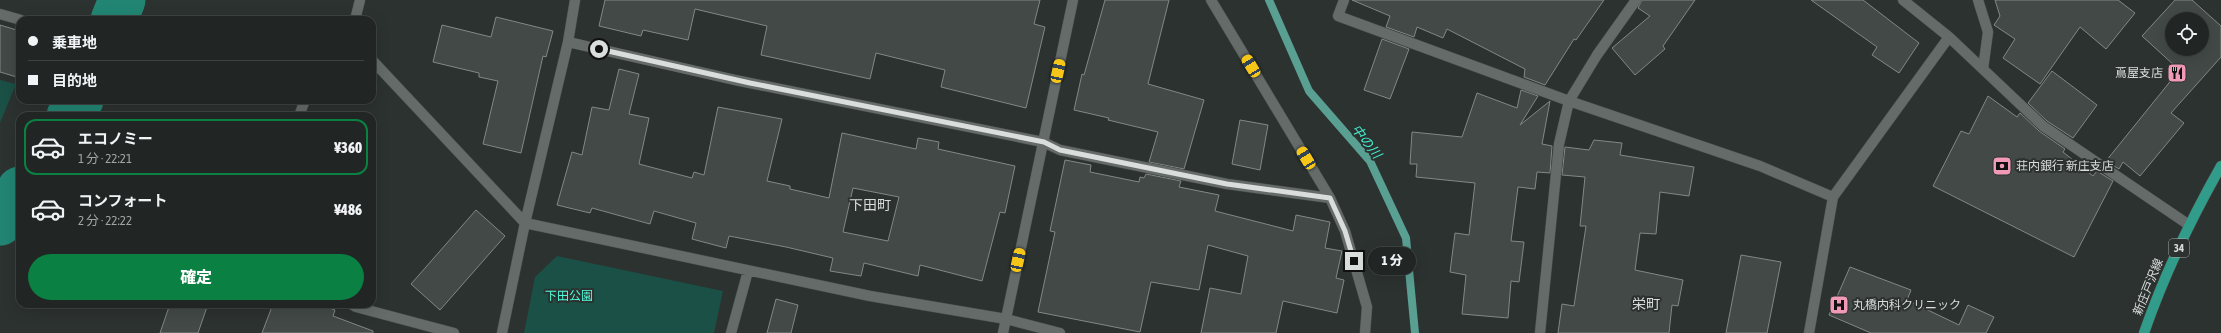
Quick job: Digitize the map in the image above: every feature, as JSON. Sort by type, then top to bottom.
[{"type":"main road","name":"新庄戸沢線","points":[[2144,333],[2166,274],[2189,225],[2221,166]]},
{"type":"street","points":[[356,16],[360,0]]},
{"type":"street","points":[[502,333],[525,223],[568,42],[575,0]]},
{"type":"street","points":[[1003,333],[1073,0]]},
{"type":"street","points":[[1211,0],[1330,198],[1345,231],[1367,307],[1365,333]]},
{"type":"street","points":[[1344,0],[1338,16],[1569,101],[1760,166],[1833,198]]},
{"type":"street","points":[[1540,333],[1559,144],[1569,101],[1597,55],[1636,0]]},
{"type":"street","points":[[1903,0],[1949,37],[2043,126],[2189,225]]},
{"type":"street","points":[[1978,0],[1988,32],[1983,69]]},
{"type":"street","points":[[0,14],[16,19]]},
{"type":"street","points":[[1809,333],[1833,198],[1949,37]]},
{"type":"street","points":[[568,42],[735,80],[1044,142],[1060,150],[1227,184],[1330,198]]},
{"type":"street","points":[[376,64],[525,223],[870,296],[1006,319],[1060,333]]},
{"type":"street","points":[[731,333],[748,271]]},
{"type":"street","points":[[360,308],[454,333]]},
{"type":"green space","points":[[0,80],[16,84],[0,123]]},
{"type":"green space","name":"下田公園","points":[[557,256],[723,291],[714,333],[524,333],[535,277]]},
{"type":"building","points":[[605,0],[1040,0],[1034,24],[1045,27],[1026,108],[941,87],[945,70],[876,53],[870,79],[761,55],[767,26],[695,9],[688,40],[643,30],[641,36],[599,26]]},
{"type":"building","points":[[1105,0],[1169,0],[1148,84],[1204,100],[1184,169],[1149,162],[1158,132],[1074,110],[1082,74],[1084,75]]},
{"type":"building","points":[[1352,0],[1604,0],[1576,40],[1574,39],[1545,85],[1524,77],[1525,69],[1447,29],[1443,38],[1417,27],[1414,37],[1386,27],[1390,16]]},
{"type":"building","points":[[1642,0],[1695,0],[1663,46],[1665,49],[1635,75],[1612,48],[1650,16],[1638,8]]},
{"type":"building","points":[[1811,0],[1863,0],[1919,43],[1899,73],[1872,55],[1877,47]]},
{"type":"building","points":[[1995,0],[2118,0],[2135,13],[2106,49],[2080,27],[2040,84],[2003,58],[2015,39],[1994,25],[2000,16]]},
{"type":"building","points":[[2175,0],[2192,0],[2205,12],[2165,12],[2165,56],[2209,56],[2209,15],[2221,26],[2221,57],[2171,113],[2184,123],[2140,176],[2123,162],[2119,169],[2106,161],[2177,73],[2173,69],[2175,66],[2142,36]]},
{"type":"building","points":[[496,17],[553,31],[546,57],[543,56],[521,153],[483,144],[498,81],[479,77],[479,73],[433,62],[442,25],[491,37]]},
{"type":"building","points":[[0,25],[16,30],[16,77],[0,72]]},
{"type":"building","points":[[1382,39],[1409,49],[1390,99],[1364,90]]},
{"type":"building","points":[[619,69],[639,74],[629,114],[649,118],[639,164],[692,178],[694,172],[704,175],[718,107],[782,119],[767,181],[790,186],[790,189],[829,198],[842,133],[916,149],[918,138],[939,142],[938,149],[1015,166],[1005,213],[1000,212],[982,281],[920,265],[918,276],[864,263],[861,276],[830,271],[833,258],[786,247],[729,236],[726,248],[692,239],[696,223],[654,211],[650,224],[592,208],[590,213],[557,205],[572,152],[582,155],[592,107],[609,110]],"holes":[[[853,188],[899,197],[888,241],[843,232]]]},
{"type":"building","points":[[2052,71],[2097,105],[2073,138],[2047,121],[2028,103]]},
{"type":"building","points":[[1521,90],[1538,96],[1520,125],[1550,101],[1542,144],[1552,146],[1550,173],[1537,172],[1535,189],[1518,187],[1511,241],[1524,242],[1519,282],[1511,281],[1508,318],[1462,314],[1466,275],[1450,272],[1455,233],[1469,235],[1475,183],[1416,177],[1417,164],[1410,164],[1412,132],[1462,137],[1477,93],[1517,108]]},
{"type":"building","points":[[1988,96],[2017,117],[2020,113],[2039,131],[2065,149],[2063,152],[2093,176],[2097,171],[2113,181],[2074,257],[1933,186],[1961,131],[1969,134]]},
{"type":"building","points":[[1240,120],[1268,125],[1260,170],[1232,164]]},
{"type":"building","points":[[1594,140],[1622,143],[1620,155],[1694,167],[1689,196],[1660,192],[1656,234],[1640,233],[1635,270],[1683,280],[1678,306],[1672,305],[1669,333],[1558,333],[1562,304],[1574,306],[1586,226],[1580,226],[1585,177],[1562,175],[1565,147],[1589,150]]},
{"type":"building","points":[[1065,160],[1091,165],[1090,172],[1139,182],[1140,177],[1144,178],[1146,174],[1181,181],[1179,187],[1219,195],[1215,211],[1293,231],[1296,215],[1330,222],[1325,248],[1342,251],[1336,278],[1344,280],[1337,313],[1283,301],[1276,333],[1201,333],[1210,288],[1241,294],[1248,256],[1208,245],[1199,290],[1151,282],[1140,332],[1038,312],[1055,232],[1050,231]]},
{"type":"building","points":[[476,210],[505,236],[440,310],[411,284]]},
{"type":"building","points":[[1741,255],[1781,262],[1767,333],[1726,333]]},
{"type":"building","points":[[1850,267],[1911,290],[1907,300],[1959,325],[1968,305],[1994,317],[1986,333],[1871,333],[1829,315]]},
{"type":"building","points":[[776,299],[798,305],[791,333],[767,333]]},
{"type":"building","points":[[169,308],[207,308],[198,333],[160,333]]},
{"type":"building","points":[[271,308],[330,308],[335,310],[333,316],[373,331],[373,333],[262,333]]},
{"type":"waterway","points":[[116,16],[122,0]]},
{"type":"waterway","name":"中の川","points":[[1269,0],[1309,91],[1370,161],[1406,238],[1415,333]]},
{"type":"waterway","points":[[72,112],[78,104]]},
{"type":"waterway","points":[[0,222],[16,196]]},
{"type":"place","name":"蔦屋支店","points":[[2177,73]]},
{"type":"place","name":"荘内銀行 新庄支店","points":[[2002,166]]},
{"type":"place","name":"丸橋内科クリニック","points":[[1839,305]]},
{"type":"district","name":"下田町","points":[[870,205]]},
{"type":"district","name":"栄町","points":[[1646,304]]},
{"type":"route","points":[[599,49],[750,83],[927,120],[1044,142],[1060,150],[1227,184],[1330,198],[1345,231],[1354,261]]}]
